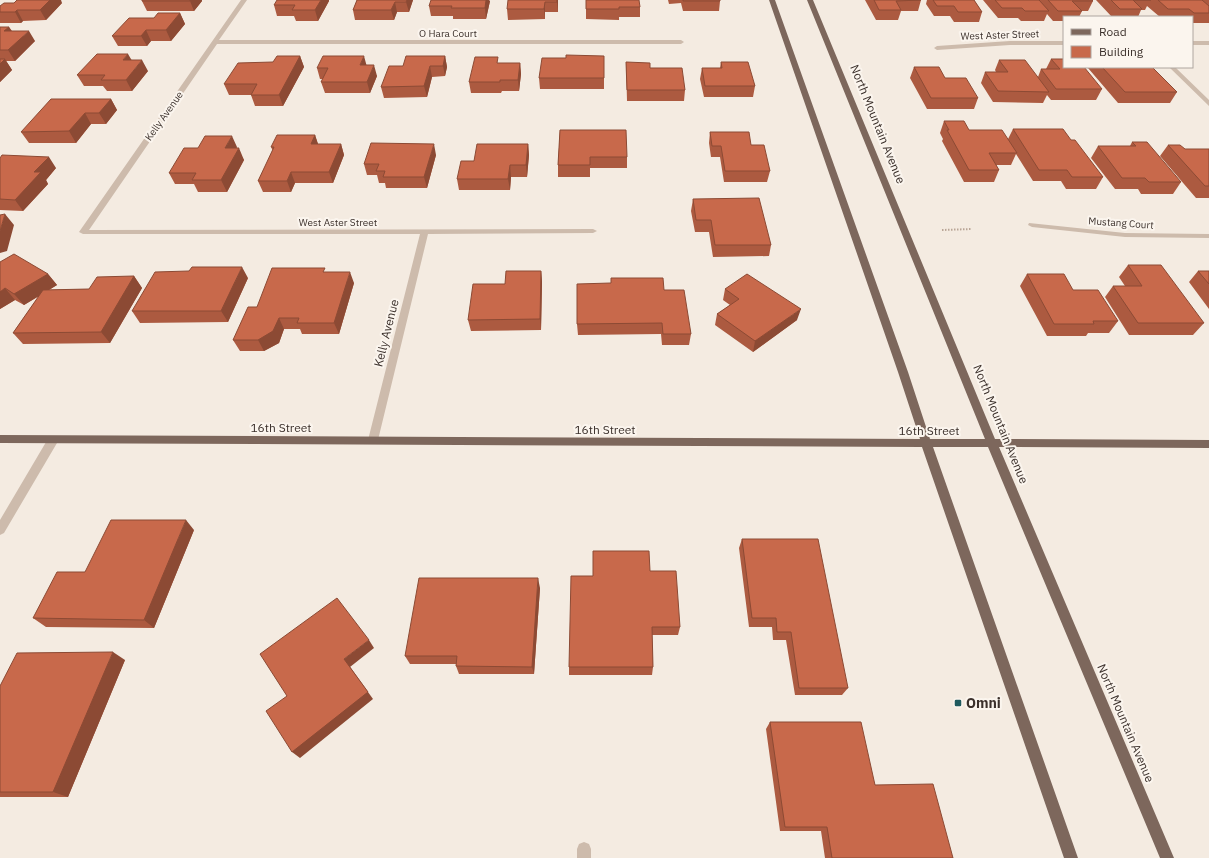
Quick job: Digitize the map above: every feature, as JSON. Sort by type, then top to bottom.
[{"type":"main road","points":[[772,0],[1071,858]]},
{"type":"main road","name":"North Mountain Avenue","points":[[810,0],[992,443],[1167,858]]},
{"type":"main road","name":"16th Street","points":[[0,440],[373,440],[1209,444]]},
{"type":"street","name":"Kelly Avenue","points":[[83,232],[244,0]]},
{"type":"street","name":"O Hara Court","points":[[215,42],[681,42]]},
{"type":"street","name":"West Aster Street","points":[[937,48],[1010,43],[1063,43]]},
{"type":"street","points":[[1193,43],[1209,43]]},
{"type":"street","points":[[1173,68],[1209,104]]},
{"type":"street","name":"Mustang Court","points":[[1032,225],[1125,235],[1209,236]]},
{"type":"street","name":"West Aster Street","points":[[83,232],[593,231]]},
{"type":"street","name":"Kelly Avenue","points":[[373,440],[424,232]]},
{"type":"street","points":[[0,530],[53,440]]},
{"type":"path","points":[[942,230],[972,229]]},
{"type":"building","points":[[17,0],[50,0],[40,10],[0,12],[0,6],[4,3],[14,3]]},
{"type":"building","points":[[190,0],[190,1],[142,1]]},
{"type":"building","points":[[277,0],[321,0],[315,10],[292,10],[295,5],[274,5]]},
{"type":"building","points":[[357,0],[407,0],[406,2],[395,2],[391,10],[353,10]]},
{"type":"building","points":[[431,0],[486,0],[485,8],[451,8],[452,6],[429,6]]},
{"type":"building","points":[[508,0],[557,0],[557,2],[545,2],[544,9],[507,9]]},
{"type":"building","points":[[586,0],[639,0],[640,7],[619,7],[619,9],[586,9]]},
{"type":"building","points":[[720,0],[720,1],[683,1]]},
{"type":"building","points":[[874,0],[921,0],[896,1],[901,10],[879,10]]},
{"type":"building","points":[[933,0],[974,0],[982,12],[958,12],[954,6],[937,6]]},
{"type":"building","points":[[995,0],[1039,0],[1049,11],[1025,11],[1022,8],[1002,8]]},
{"type":"building","points":[[1048,0],[1093,1],[1072,1],[1082,11],[1058,11]]},
{"type":"building","points":[[1111,0],[1133,0],[1142,9],[1120,9]]},
{"type":"building","points":[[1158,0],[1202,0],[1209,6],[1209,13],[1194,13],[1189,9],[1168,9]]},
{"type":"building","points":[[158,13],[180,13],[166,30],[146,30],[141,36],[112,36],[129,18],[154,18]]},
{"type":"building","points":[[0,27],[9,27],[4,31],[29,31],[8,50],[0,50]]},
{"type":"building","points":[[97,54],[128,54],[123,60],[142,60],[126,80],[101,80],[105,75],[77,75]]},
{"type":"building","points":[[566,55],[604,56],[604,78],[539,78],[542,58],[566,58]]},
{"type":"building","points":[[277,56],[300,56],[279,95],[251,95],[257,84],[224,84],[238,63],[273,62]]},
{"type":"building","points":[[323,56],[364,56],[360,65],[374,65],[367,82],[321,82],[328,68],[317,68]]},
{"type":"building","points":[[406,56],[445,56],[443,66],[430,66],[424,86],[381,87],[389,66],[403,66]]},
{"type":"building","points":[[475,57],[498,57],[497,63],[520,63],[518,80],[500,80],[500,82],[469,82]]},
{"type":"building","points":[[0,59],[5,59],[0,64]]},
{"type":"building","points":[[1051,59],[1063,59],[1063,68],[1085,68],[1102,89],[1056,89],[1041,69],[1060,69]]},
{"type":"building","points":[[999,60],[1025,60],[1049,92],[998,91],[985,72],[1008,72]]},
{"type":"building","points":[[626,62],[650,63],[650,68],[682,68],[685,90],[627,90]]},
{"type":"building","points":[[721,62],[748,62],[755,86],[705,86],[702,68],[722,68]]},
{"type":"building","points":[[914,67],[939,67],[945,78],[966,78],[978,98],[931,98]]},
{"type":"building","points":[[1103,68],[1153,68],[1177,92],[1125,92]]},
{"type":"building","points":[[51,99],[111,99],[99,113],[85,113],[69,131],[21,132]]},
{"type":"building","points":[[944,121],[964,121],[969,130],[1002,130],[1017,153],[989,153],[999,170],[969,170],[947,130],[949,130]]},
{"type":"building","points":[[1013,129],[1063,129],[1071,140],[1075,140],[1103,177],[1072,177],[1067,170],[1039,170]]},
{"type":"building","points":[[560,130],[626,130],[627,157],[590,157],[590,165],[558,165]]},
{"type":"building","points":[[710,132],[749,132],[751,145],[764,145],[770,171],[725,171],[721,146],[712,146]]},
{"type":"building","points":[[277,135],[315,135],[311,144],[341,144],[329,172],[291,172],[287,181],[258,181],[274,147],[271,147]]},
{"type":"building","points":[[205,136],[232,136],[225,148],[239,148],[221,180],[192,180],[196,173],[169,173],[184,148],[198,148]]},
{"type":"building","points":[[1132,142],[1147,142],[1181,182],[1149,182],[1145,178],[1122,178],[1098,146],[1136,146]]},
{"type":"building","points":[[371,143],[434,144],[424,177],[383,177],[385,171],[376,171],[379,164],[364,164]]},
{"type":"building","points":[[477,144],[528,144],[526,165],[510,165],[508,179],[457,179],[461,161],[474,161]]},
{"type":"building","points":[[1168,145],[1180,145],[1185,149],[1209,149],[1209,186],[1205,186]]},
{"type":"building","points":[[2,155],[49,157],[34,172],[41,172],[15,200],[0,199],[0,158]]},
{"type":"building","points":[[759,198],[771,245],[715,245],[711,220],[696,220],[693,199]]},
{"type":"building","points":[[5,214],[0,231],[0,215]]},
{"type":"building","points":[[14,254],[48,274],[14,294],[5,288],[0,292],[0,262]]},
{"type":"building","points":[[1128,265],[1161,265],[1204,323],[1138,323],[1113,286],[1142,286]]},
{"type":"building","points":[[192,267],[242,267],[221,311],[132,311],[155,272],[189,271]]},
{"type":"building","points":[[272,268],[325,268],[323,272],[350,272],[334,323],[297,323],[299,318],[279,318],[273,331],[258,340],[233,340],[248,307],[257,307]]},
{"type":"building","points":[[506,271],[541,271],[540,319],[468,320],[473,284],[505,284]]},
{"type":"building","points":[[1198,271],[1209,271],[1209,284]]},
{"type":"building","points":[[747,274],[801,309],[755,341],[717,314],[739,299],[725,289]]},
{"type":"building","points":[[1027,274],[1064,274],[1073,290],[1098,290],[1118,321],[1093,321],[1094,324],[1054,324]]},
{"type":"building","points":[[134,276],[101,332],[13,333],[43,290],[89,289],[97,277]]},
{"type":"building","points":[[611,278],[663,278],[664,290],[684,290],[691,334],[663,334],[662,323],[577,324],[577,284],[611,283]]},
{"type":"building","points":[[111,520],[186,520],[144,620],[33,618],[57,572],[85,572]]},
{"type":"building","points":[[742,539],[818,539],[848,688],[799,688],[791,632],[777,632],[776,618],[752,618]]},
{"type":"building","points":[[593,551],[649,551],[650,571],[676,571],[680,627],[652,627],[653,667],[569,667],[571,576],[593,576]]},
{"type":"building","points":[[419,578],[538,578],[532,667],[456,666],[457,656],[405,656]]},
{"type":"building","points":[[337,598],[369,640],[344,659],[368,692],[292,752],[266,711],[287,696],[260,654]]},
{"type":"building","points":[[113,652],[53,792],[0,792],[0,686],[17,653]]},
{"type":"building","points":[[770,722],[861,722],[875,785],[933,784],[953,858],[832,858],[827,827],[785,827]]},
{"type":"place","name":"Omni","points":[[958,703]]}]
